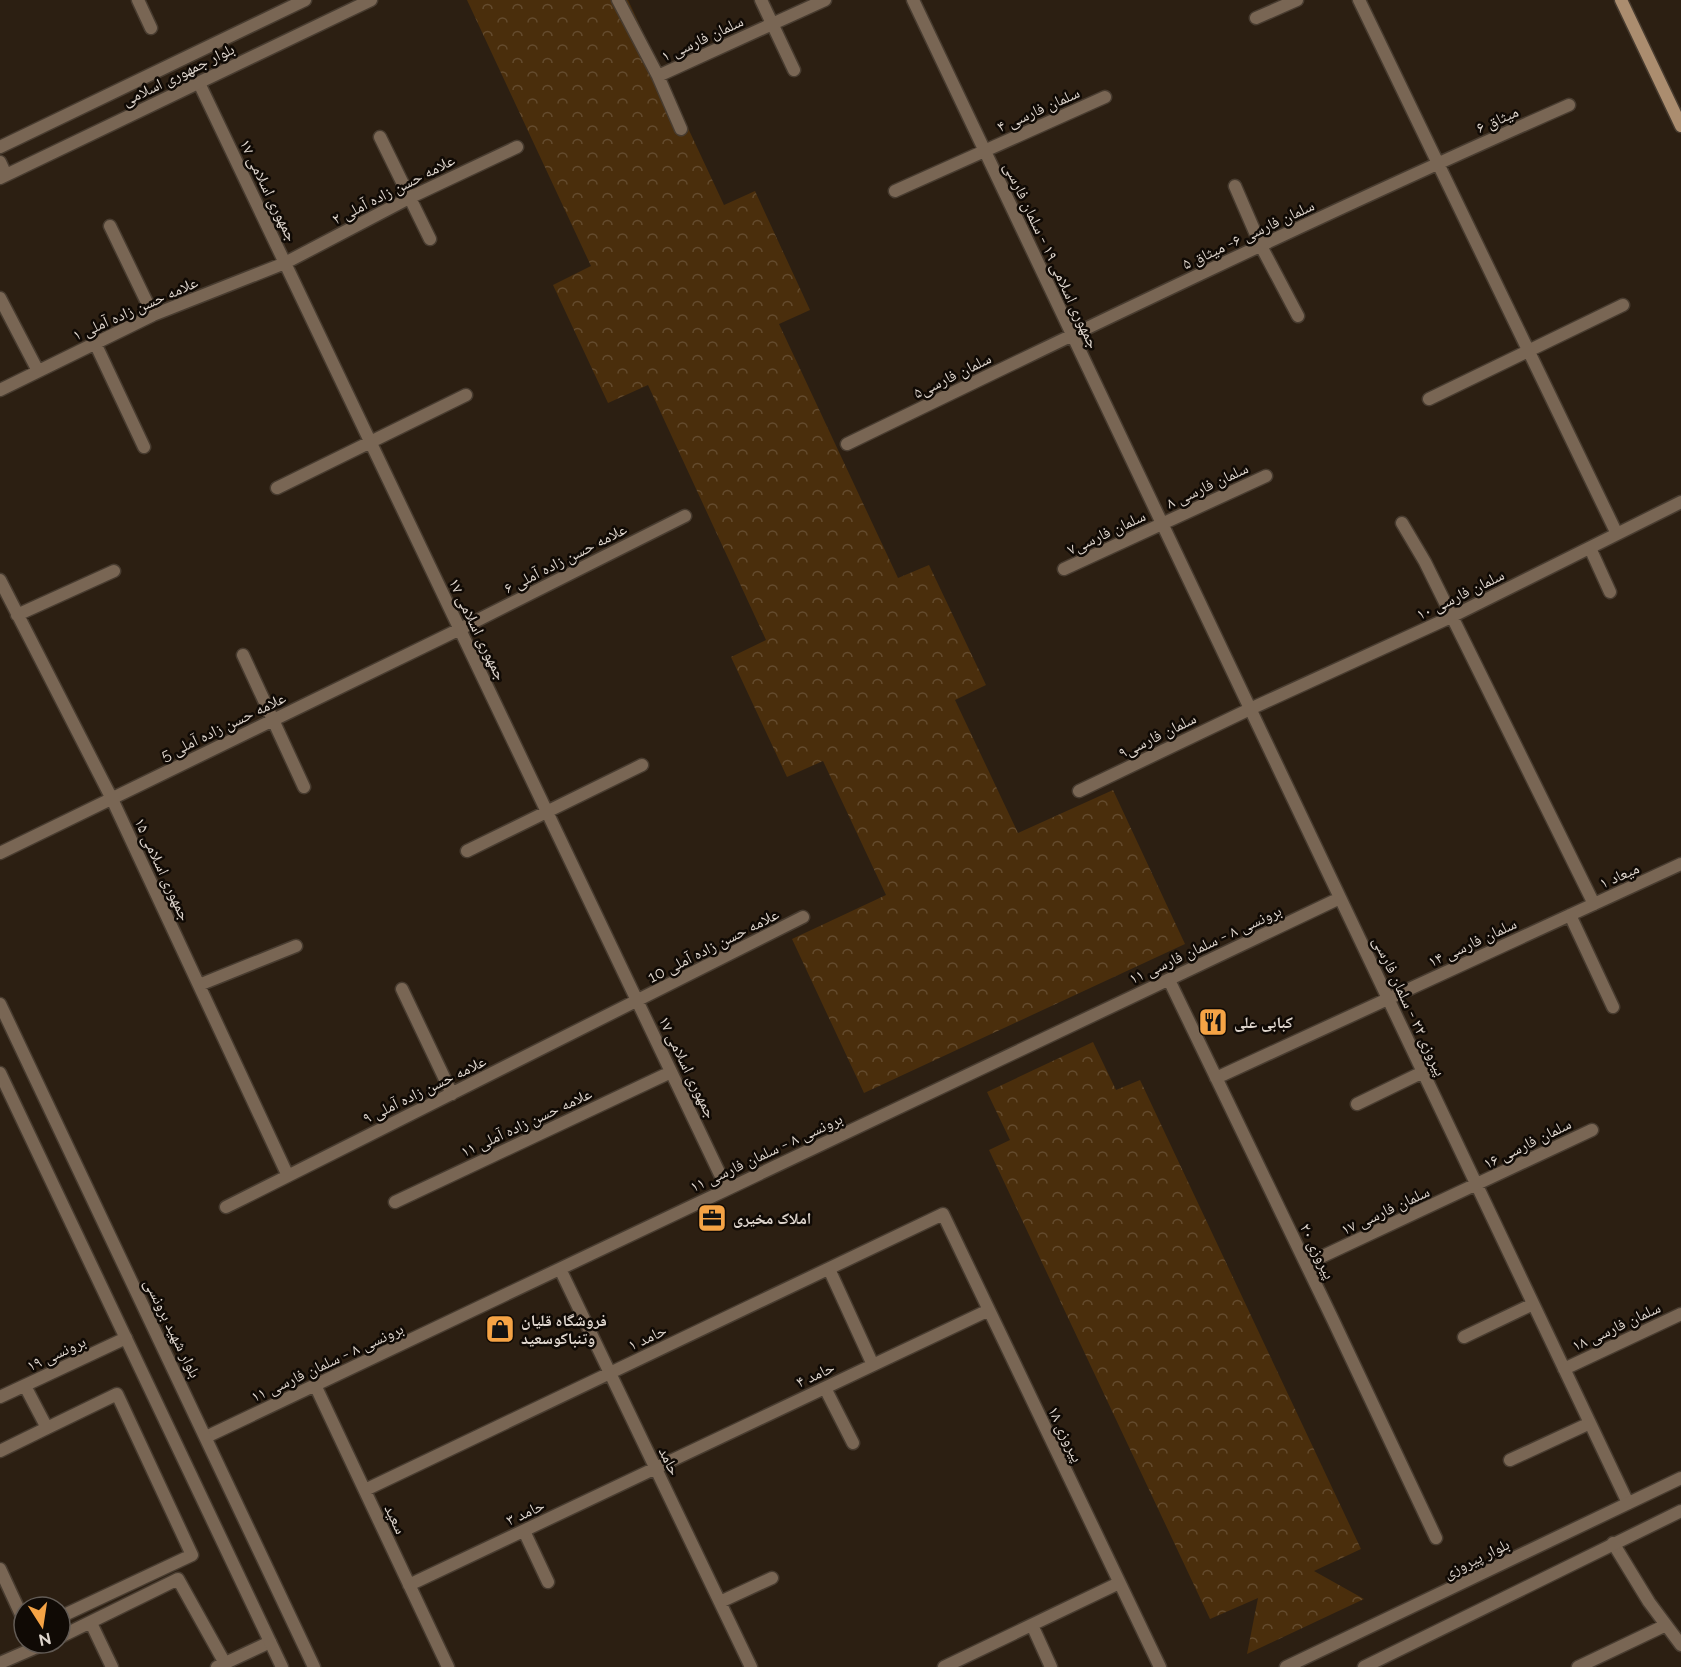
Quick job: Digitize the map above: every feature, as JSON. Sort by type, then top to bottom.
[{"type":"main road","points":[[1621,0],[1681,126]]},
{"type":"street","points":[[138,0],[151,28]]},
{"type":"street","name":"بلوار جمهوری اسلامی","points":[[0,147],[305,0]]},
{"type":"street","name":"بلوار جمهوری اسلامی","points":[[3,177],[371,0]]},
{"type":"street","points":[[618,0],[658,76],[681,129]]},
{"type":"street","points":[[761,0],[794,70]]},
{"type":"street","name":"سلمان فارسی ۱","points":[[658,76],[825,0]]},
{"type":"street","name":"جمهوری اسلامی ۱۹ - سلمان فارسی","points":[[913,0],[1162,524]]},
{"type":"street","points":[[1256,18],[1297,0]]},
{"type":"street","points":[[1359,0],[1617,534]]},
{"type":"street","name":"جمهوری اسلامی ۱۷","points":[[199,83],[727,1189]]},
{"type":"street","name":"سلمان فارسی ۴","points":[[895,191],[1105,97]]},
{"type":"street","name":"میثاق ۶","points":[[1437,163],[1569,105]]},
{"type":"street","points":[[380,138],[430,239]]},
{"type":"street","name":"علامه حسن زاده آملی ۲","points":[[285,263],[411,197],[518,147]]},
{"type":"street","points":[[0,162],[3,177]]},
{"type":"street","name":"سلمان فارسی ۶- میثاق ۵","points":[[1072,335],[1437,163]]},
{"type":"street","points":[[1235,186],[1261,246],[1298,316]]},
{"type":"street","points":[[110,226],[153,315]]},
{"type":"street","name":"علامه حسن زاده آملی ۱","points":[[0,390],[153,315],[285,263]]},
{"type":"street","points":[[0,298],[38,371]]},
{"type":"street","points":[[1429,399],[1623,305]]},
{"type":"street","name":"سلمان فارسی۵","points":[[847,444],[1072,335]]},
{"type":"street","points":[[95,343],[144,447]]},
{"type":"street","points":[[277,488],[466,395]]},
{"type":"street","name":"سلمان فارسی ۸","points":[[1162,524],[1266,476]]},
{"type":"street","name":"سلمان فارسی ۱۰","points":[[1250,709],[1451,617],[1681,502]]},
{"type":"street","name":"علامه حسن زاده آملی ۶","points":[[460,629],[685,516]]},
{"type":"street","points":[[1402,523],[1425,562],[1594,904]]},
{"type":"street","name":"سلمان فارسی۷","points":[[1064,570],[1162,524]]},
{"type":"street","name":"پیروزی ۲۲ - سلمان فارسی","points":[[1162,524],[1628,1503]]},
{"type":"street","points":[[1590,548],[1610,592]]},
{"type":"street","points":[[17,615],[114,571]]},
{"type":"street","name":"جمهوری اسلامی ۱۵","points":[[0,580],[112,799],[288,1176]]},
{"type":"street","name":"علامه حسن زاده آملی 5","points":[[0,853],[460,629]]},
{"type":"street","points":[[243,655],[304,787]]},
{"type":"street","name":"سلمان فارسی۹","points":[[1079,791],[1250,709]]},
{"type":"street","points":[[467,851],[642,765]]},
{"type":"street","name":"میعاد ۱","points":[[1570,915],[1681,864]]},
{"type":"street","name":"برونسی ۸ - سلمان فارسی ۱۱","points":[[206,1437],[1340,898]]},
{"type":"street","points":[[1570,915],[1613,1007]]},
{"type":"street","name":"سلمان فارسی ۱۴","points":[[1216,1078],[1570,915]]},
{"type":"street","name":"علامه حسن زاده آملی 10","points":[[638,1001],[803,917]]},
{"type":"street","points":[[199,986],[296,946]]},
{"type":"street","name":"پیروزی ۲۰","points":[[1169,980],[1436,1538]]},
{"type":"street","points":[[402,989],[452,1094]]},
{"type":"street","name":"علامه حسن زاده آملی ۹","points":[[226,1207],[638,1001]]},
{"type":"street","name":"بلوار شهید برونسی","points":[[0,1004],[314,1667]]},
{"type":"street","name":"علامه حسن زاده آملی ۱۱","points":[[395,1202],[671,1072]]},
{"type":"street","points":[[1357,1104],[1423,1072]]},
{"type":"street","points":[[0,1073],[282,1667]]},
{"type":"street","name":"سلمان فارسی ۱۶","points":[[1477,1185],[1592,1130]]},
{"type":"street","name":"سلمان فارسی ۱۷","points":[[1306,1264],[1477,1185]]},
{"type":"street","name":"حامد ۱","points":[[364,1490],[943,1215]]},
{"type":"street","name":"پیروزی ۱۸","points":[[943,1215],[1160,1667]]},
{"type":"street","name":"حامد","points":[[560,1269],[751,1667]]},
{"type":"street","points":[[829,1269],[873,1365]]},
{"type":"street","points":[[1464,1337],[1533,1304]]},
{"type":"street","name":"حامد ۴","points":[[656,1468],[989,1310]]},
{"type":"street","name":"سلمان فارسی ۱۸","points":[[1564,1369],[1681,1314]]},
{"type":"street","name":"برونسی ۱۹","points":[[0,1397],[126,1338]]},
{"type":"street","name":"سعید","points":[[315,1385],[448,1667]]},
{"type":"street","points":[[25,1386],[47,1428]]},
{"type":"street","points":[[825,1388],[853,1443]]},
{"type":"street","points":[[0,1451],[117,1394],[192,1555],[72,1611]]},
{"type":"street","points":[[1510,1460],[1590,1423]]},
{"type":"street","name":"حامد ۳","points":[[409,1586],[656,1468]]},
{"type":"street","name":"بلوار پیروزی","points":[[1286,1667],[1681,1478]]},
{"type":"street","points":[[1364,1667],[1681,1511]]},
{"type":"street","points":[[524,1531],[548,1582]]},
{"type":"street","points":[[1613,1543],[1649,1602],[1681,1645]]},
{"type":"street","points":[[0,1569],[12,1595]]},
{"type":"street","points":[[720,1602],[772,1578]]},
{"type":"street","points":[[72,1632],[178,1579],[223,1666],[270,1642]]},
{"type":"street","points":[[944,1667],[1119,1583]]},
{"type":"street","points":[[91,1623],[112,1667]]},
{"type":"street","points":[[1032,1624],[1051,1667]]},
{"type":"street","points":[[1578,1667],[1666,1625]]},
{"type":"street","points":[[0,1664],[20,1655]]},
{"type":"green space","points":[[467,0],[628,0],[724,205],[755,191],[810,310],[779,324],[898,578],[929,565],[986,685],[955,700],[1018,833],[1113,790],[1185,944],[864,1093],[792,939],[886,895],[823,761],[787,777],[731,657],[766,640],[648,385],[608,403],[553,285],[591,266]]},
{"type":"green space","points":[[1093,1042],[1116,1090],[1140,1080],[1361,1549],[1314,1571],[1364,1599],[1247,1654],[1258,1598],[1210,1619],[989,1150],[1010,1140],[987,1092]]},
{"type":"place","name":"کبابی علی","points":[[1213,1022]]},
{"type":"place","name":"املاک مخیری","points":[[712,1218]]},
{"type":"place","name":"فروشگاه قلیان وتنباکوسعید","points":[[500,1329]]}]
